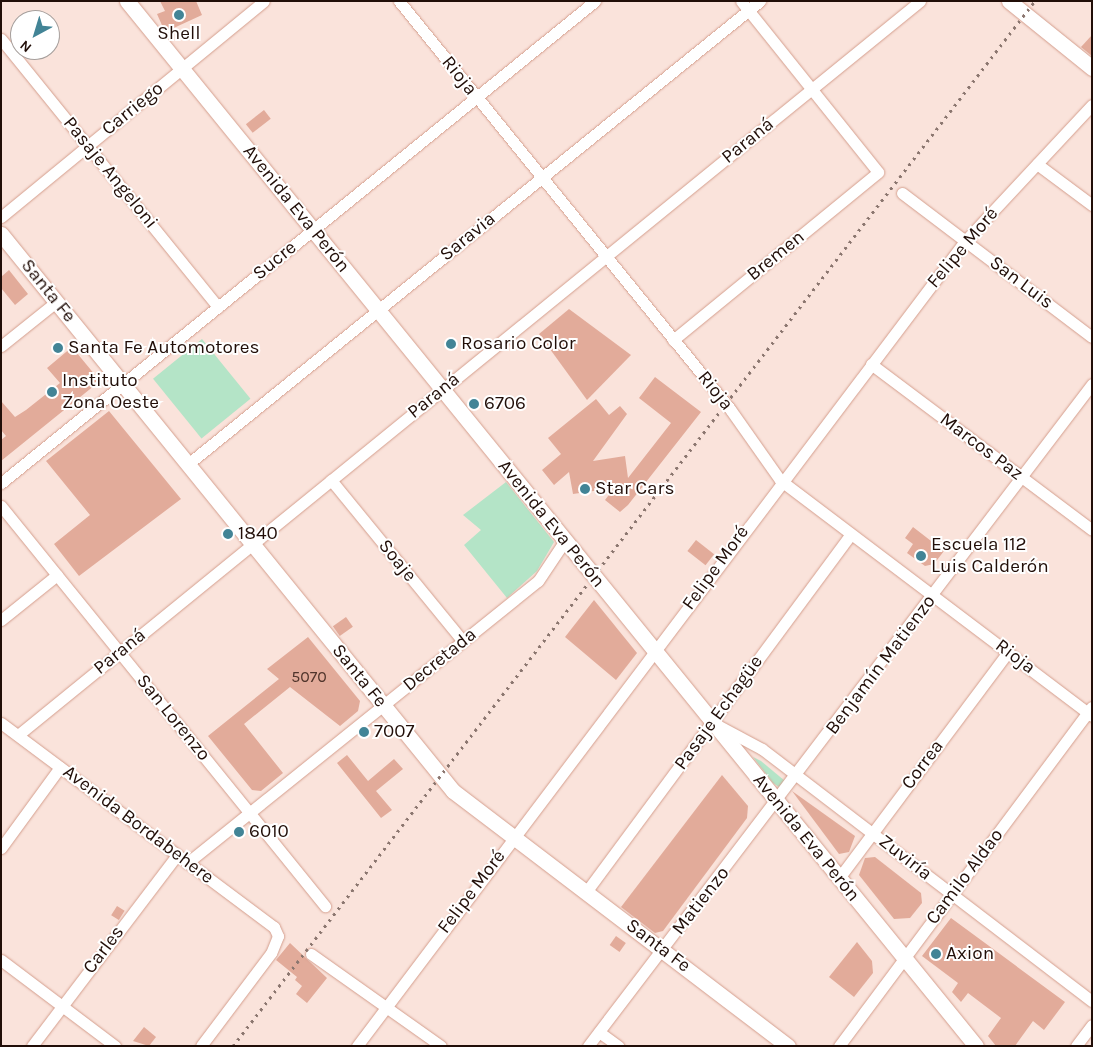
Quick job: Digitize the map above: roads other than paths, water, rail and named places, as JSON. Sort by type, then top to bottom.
[{"type":"main road","name":"Avenida Eva Perón","points":[[127,1],[564,542],[976,1046]]},
{"type":"main road","points":[[1009,1],[1092,68]]},
{"type":"main road","name":"Santa Fe","points":[[1,234],[453,791],[788,1046]]},
{"type":"street","name":"Carriego","points":[[1,217],[264,1]]},
{"type":"street","name":"Rioja","points":[[399,1],[673,340],[780,480],[1090,712]]},
{"type":"street","name":"Sucre","points":[[1,483],[594,1]]},
{"type":"street","name":"Saravia","points":[[188,464],[541,178],[745,6],[760,1]]},
{"type":"street","name":"Paraná","points":[[18,735],[920,1]]},
{"type":"street","points":[[745,6],[812,89]]},
{"type":"street","name":"Pasaje Angeloni","points":[[1,39],[218,307]]},
{"type":"street","name":"Bremen","points":[[673,340],[878,172],[812,89]]},
{"type":"street","name":"Felipe Moré","points":[[357,1046],[654,652],[780,480],[965,241],[1092,105]]},
{"type":"street","points":[[1037,164],[1092,205]]},
{"type":"street","name":"San Luis","points":[[902,193],[1092,337]]},
{"type":"street","points":[[1,346],[56,302]]},
{"type":"street","name":"Marcos Paz","points":[[871,364],[1092,530]]},
{"type":"street","name":"Benjamín Matienzo","points":[[777,803],[1020,477],[1092,384]]},
{"type":"street","name":"Soaje","points":[[331,480],[463,641]]},
{"type":"street","name":"San Lorenzo","points":[[1,506],[325,906]]},
{"type":"street","name":"Pasaje Echagüe","points":[[586,892],[851,534]]},
{"type":"street","name":"Decretada","points":[[187,862],[538,581],[564,542]]},
{"type":"street","points":[[1,620],[57,575]]},
{"type":"street","name":"Correa","points":[[839,878],[1008,652]]},
{"type":"street","name":"Camilo Aldao","points":[[839,1046],[1090,712]]},
{"type":"street","name":"Avenida Bordabehere","points":[[1,722],[274,927],[278,936],[271,952],[201,1046]]},
{"type":"street","name":"Zuviría","points":[[712,722],[762,749],[1092,1002]]},
{"type":"street","points":[[1,848],[60,767]]},
{"type":"street","name":"Matienzo","points":[[588,1046],[777,803]]},
{"type":"street","name":"Carles","points":[[32,1046],[177,855]]},
{"type":"street","points":[[311,954],[441,1046]]},
{"type":"street","points":[[1,960],[115,1046]]},
{"type":"street","points":[[1076,1046],[1092,1025]]},
{"type":"street","points":[[599,1032],[618,1046]]},
{"type":"railway","points":[[233,1046],[1035,1]]},
{"type":"place","name":"Shell","points":[[179,15]]},
{"type":"place","name":"Rosario Color","points":[[451,344]]},
{"type":"place","name":"Santa Fe Automotores","points":[[58,348]]},
{"type":"place","name":"Instituto Zona Oeste","points":[[52,392]]},
{"type":"place","name":"6706","points":[[474,404]]},
{"type":"place","name":"Star Cars","points":[[585,489]]},
{"type":"place","name":"1840","points":[[228,534]]},
{"type":"place","name":"Escuela 112 Luis Calderón","points":[[921,556]]},
{"type":"place","name":"7007","points":[[364,732]]},
{"type":"place","name":"6010","points":[[239,832]]},
{"type":"place","name":"Axion","points":[[936,954]]}]
